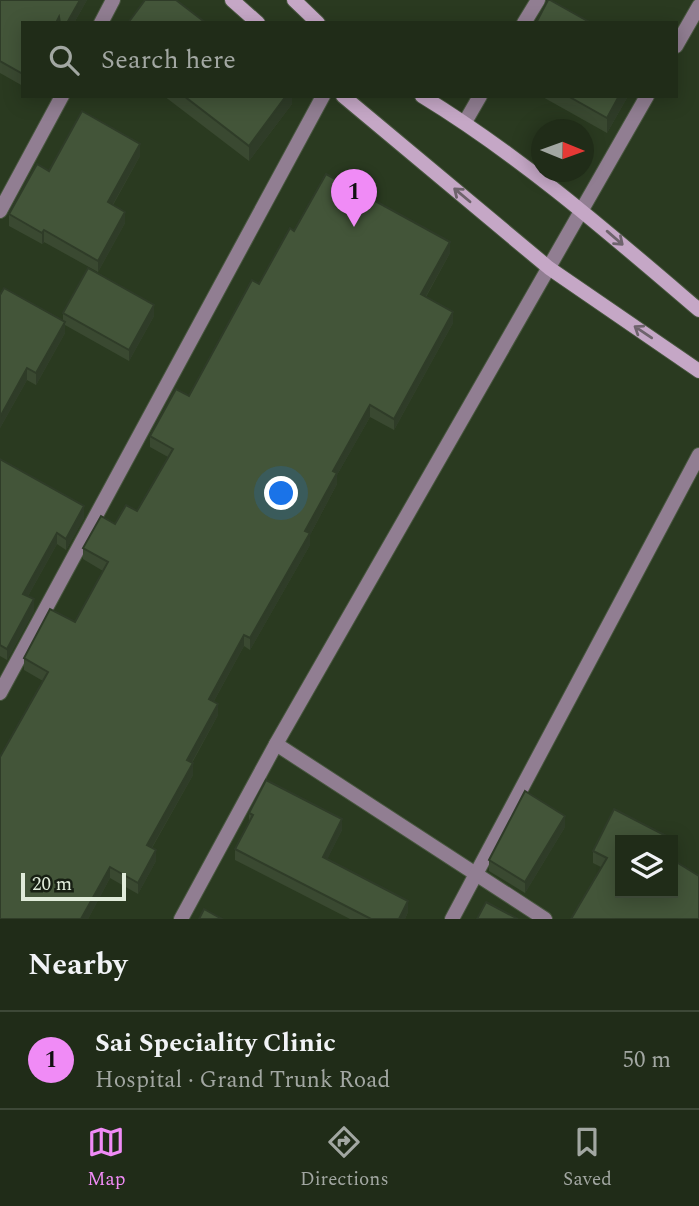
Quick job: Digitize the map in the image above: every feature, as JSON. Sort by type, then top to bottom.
[{"type":"main road","points":[[232,0],[256,21]]},
{"type":"main road","points":[[294,0],[316,21]]},
{"type":"main road","points":[[345,98],[549,268],[699,371]]},
{"type":"main road","points":[[425,98],[465,122],[582,210],[699,310]]},
{"type":"street","points":[[102,21],[113,0]]},
{"type":"street","points":[[525,21],[538,0]]},
{"type":"street","points":[[678,43],[699,6]]},
{"type":"street","points":[[0,211],[61,98]]},
{"type":"street","points":[[0,693],[322,98]]},
{"type":"street","points":[[465,122],[479,98]]},
{"type":"street","points":[[181,919],[276,744],[646,98]]},
{"type":"street","points":[[452,919],[699,455]]},
{"type":"street","points":[[276,744],[545,919]]},
{"type":"building","points":[[0,0],[80,0],[68,21],[60,21],[59,17],[57,21],[21,21],[21,73],[0,61]]},
{"type":"building","points":[[145,0],[176,0],[203,21],[129,21]]},
{"type":"building","points":[[550,0],[587,21],[537,21]]},
{"type":"building","points":[[187,98],[285,98],[249,146]]},
{"type":"building","points":[[572,98],[618,98],[607,118]]},
{"type":"building","points":[[82,111],[140,144],[108,202],[125,212],[98,261],[44,230],[42,233],[9,214],[37,164],[49,171]]},
{"type":"building","points":[[326,174],[450,242],[421,294],[453,312],[394,419],[370,405],[333,471],[337,473],[305,531],[310,533],[250,638],[244,635],[209,699],[218,704],[187,760],[193,763],[147,845],[156,850],[138,883],[110,867],[81,919],[0,919],[0,757],[48,672],[24,658],[50,609],[75,622],[108,562],[83,548],[101,516],[115,524],[126,505],[137,511],[173,449],[150,436],[176,389],[189,396],[252,280],[259,284],[290,228],[294,231]]},
{"type":"building","points":[[88,268],[154,305],[129,350],[63,313]]},
{"type":"building","points":[[4,288],[65,322],[36,373],[27,368],[0,417],[0,295]]},
{"type":"building","points":[[0,459],[84,506],[66,539],[57,533],[23,594],[34,599],[7,649],[0,645]]},
{"type":"building","points":[[266,780],[342,819],[323,857],[408,901],[399,919],[371,919],[235,849],[253,815],[249,813]]},
{"type":"building","points":[[525,791],[565,816],[525,882],[489,860]]},
{"type":"building","points":[[614,809],[664,835],[615,835],[615,898],[678,898],[678,863],[699,876],[699,919],[571,919],[607,858],[593,851]]},
{"type":"building","points":[[486,902],[518,919],[477,919]]},
{"type":"building","points":[[204,909],[222,919],[199,919]]},
{"type":"place","name":"Sai Speciality Clinic","points":[[354,227]]}]
